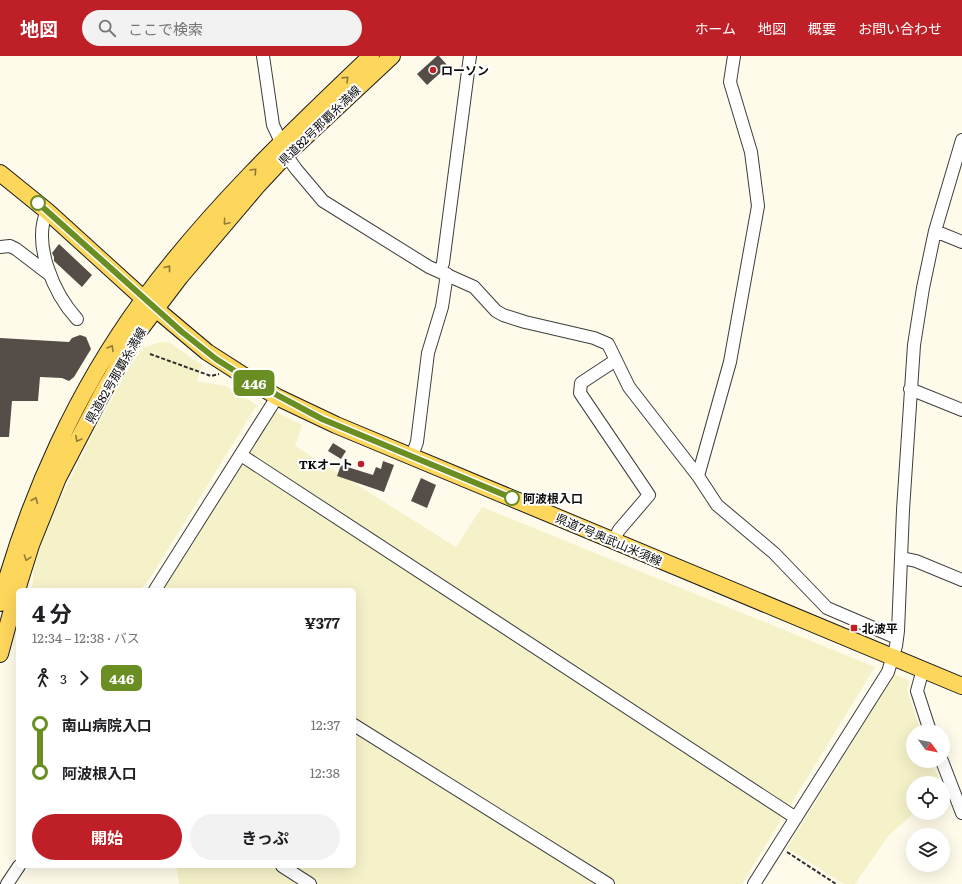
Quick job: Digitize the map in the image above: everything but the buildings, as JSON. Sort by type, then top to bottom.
[{"type":"main road","name":"県道82号那覇糸満線","points":[[0,603],[31,508],[72,416],[121,332],[149,304],[232,214],[284,149],[371,56]]},
{"type":"main road","name":"県道82号那覇糸満線","points":[[284,149],[392,56]]},
{"type":"main road","name":"県道7号奥武山米須線","points":[[0,174],[47,211],[182,332],[226,365],[277,397],[322,419],[962,686]]},
{"type":"main road","name":"県道82号那覇糸満線","points":[[18,588],[31,545],[58,478],[102,394],[136,335],[149,304]]},
{"type":"main road","name":"県道82号那覇糸満線","points":[[0,654],[16,595]]},
{"type":"street","points":[[263,56],[273,124],[284,149],[296,169],[323,201],[429,267],[474,287],[492,307],[503,315],[525,322],[600,340],[608,344],[629,386],[698,476],[717,505],[774,553],[827,608],[897,638]]},
{"type":"street","points":[[412,456],[417,442],[428,353],[442,307],[444,273],[443,263],[470,56]]},
{"type":"street","points":[[698,476],[730,362],[758,206],[751,152],[730,82],[734,56]]},
{"type":"street","points":[[754,884],[888,672],[893,657],[897,638],[910,389],[914,345],[923,288],[935,231],[962,140]]},
{"type":"street","points":[[47,211],[42,223],[42,234],[50,275],[59,296],[77,319]]},
{"type":"street","points":[[935,231],[962,242]]},
{"type":"street","points":[[0,247],[10,246],[16,249],[50,275]]},
{"type":"street","points":[[613,541],[619,530],[649,495],[580,393],[581,383],[616,360]]},
{"type":"street","points":[[910,389],[962,410]]},
{"type":"street","points":[[156,588],[242,455],[277,397]]},
{"type":"street","points":[[242,455],[796,818]]},
{"type":"street","points":[[902,558],[916,561],[962,580]]},
{"type":"street","points":[[923,670],[917,691],[928,724]]},
{"type":"street","points":[[356,726],[608,884]]},
{"type":"street","points":[[945,768],[962,813]]},
{"type":"street","points":[[10,883],[18,868]]},
{"type":"street","points":[[285,868],[310,884]]},
{"type":"path","points":[[150,354],[211,376],[218,375],[226,365]]},
{"type":"path","points":[[778,846],[836,884]]},
{"type":"shaded area","points":[[169,342],[202,365],[197,381],[226,386],[257,405],[152,575],[142,588],[32,588],[35,549],[100,419],[130,366],[143,348],[157,343]]},
{"type":"shaded area","points":[[275,411],[302,425],[295,446],[456,547],[482,507],[875,667],[742,884],[179,884],[176,868],[356,868],[356,588],[164,588]]},
{"type":"shaded area","points":[[894,674],[910,681],[907,690],[919,724],[906,724],[906,768],[934,768],[938,776],[906,776],[906,820],[889,835],[855,884],[844,884],[787,848]]},
{"type":"bus line","name":"446","points":[[38,203],[182,332],[216,359],[249,380],[277,397],[322,419],[512,498]]},
{"type":"place","name":"ローソン","points":[[433,70]]},
{"type":"place","name":"TKオート","points":[[361,464]]},
{"type":"place","name":"阿波根入口","points":[[512,498]]},
{"type":"place","name":"北波平","points":[[854,628]]}]
